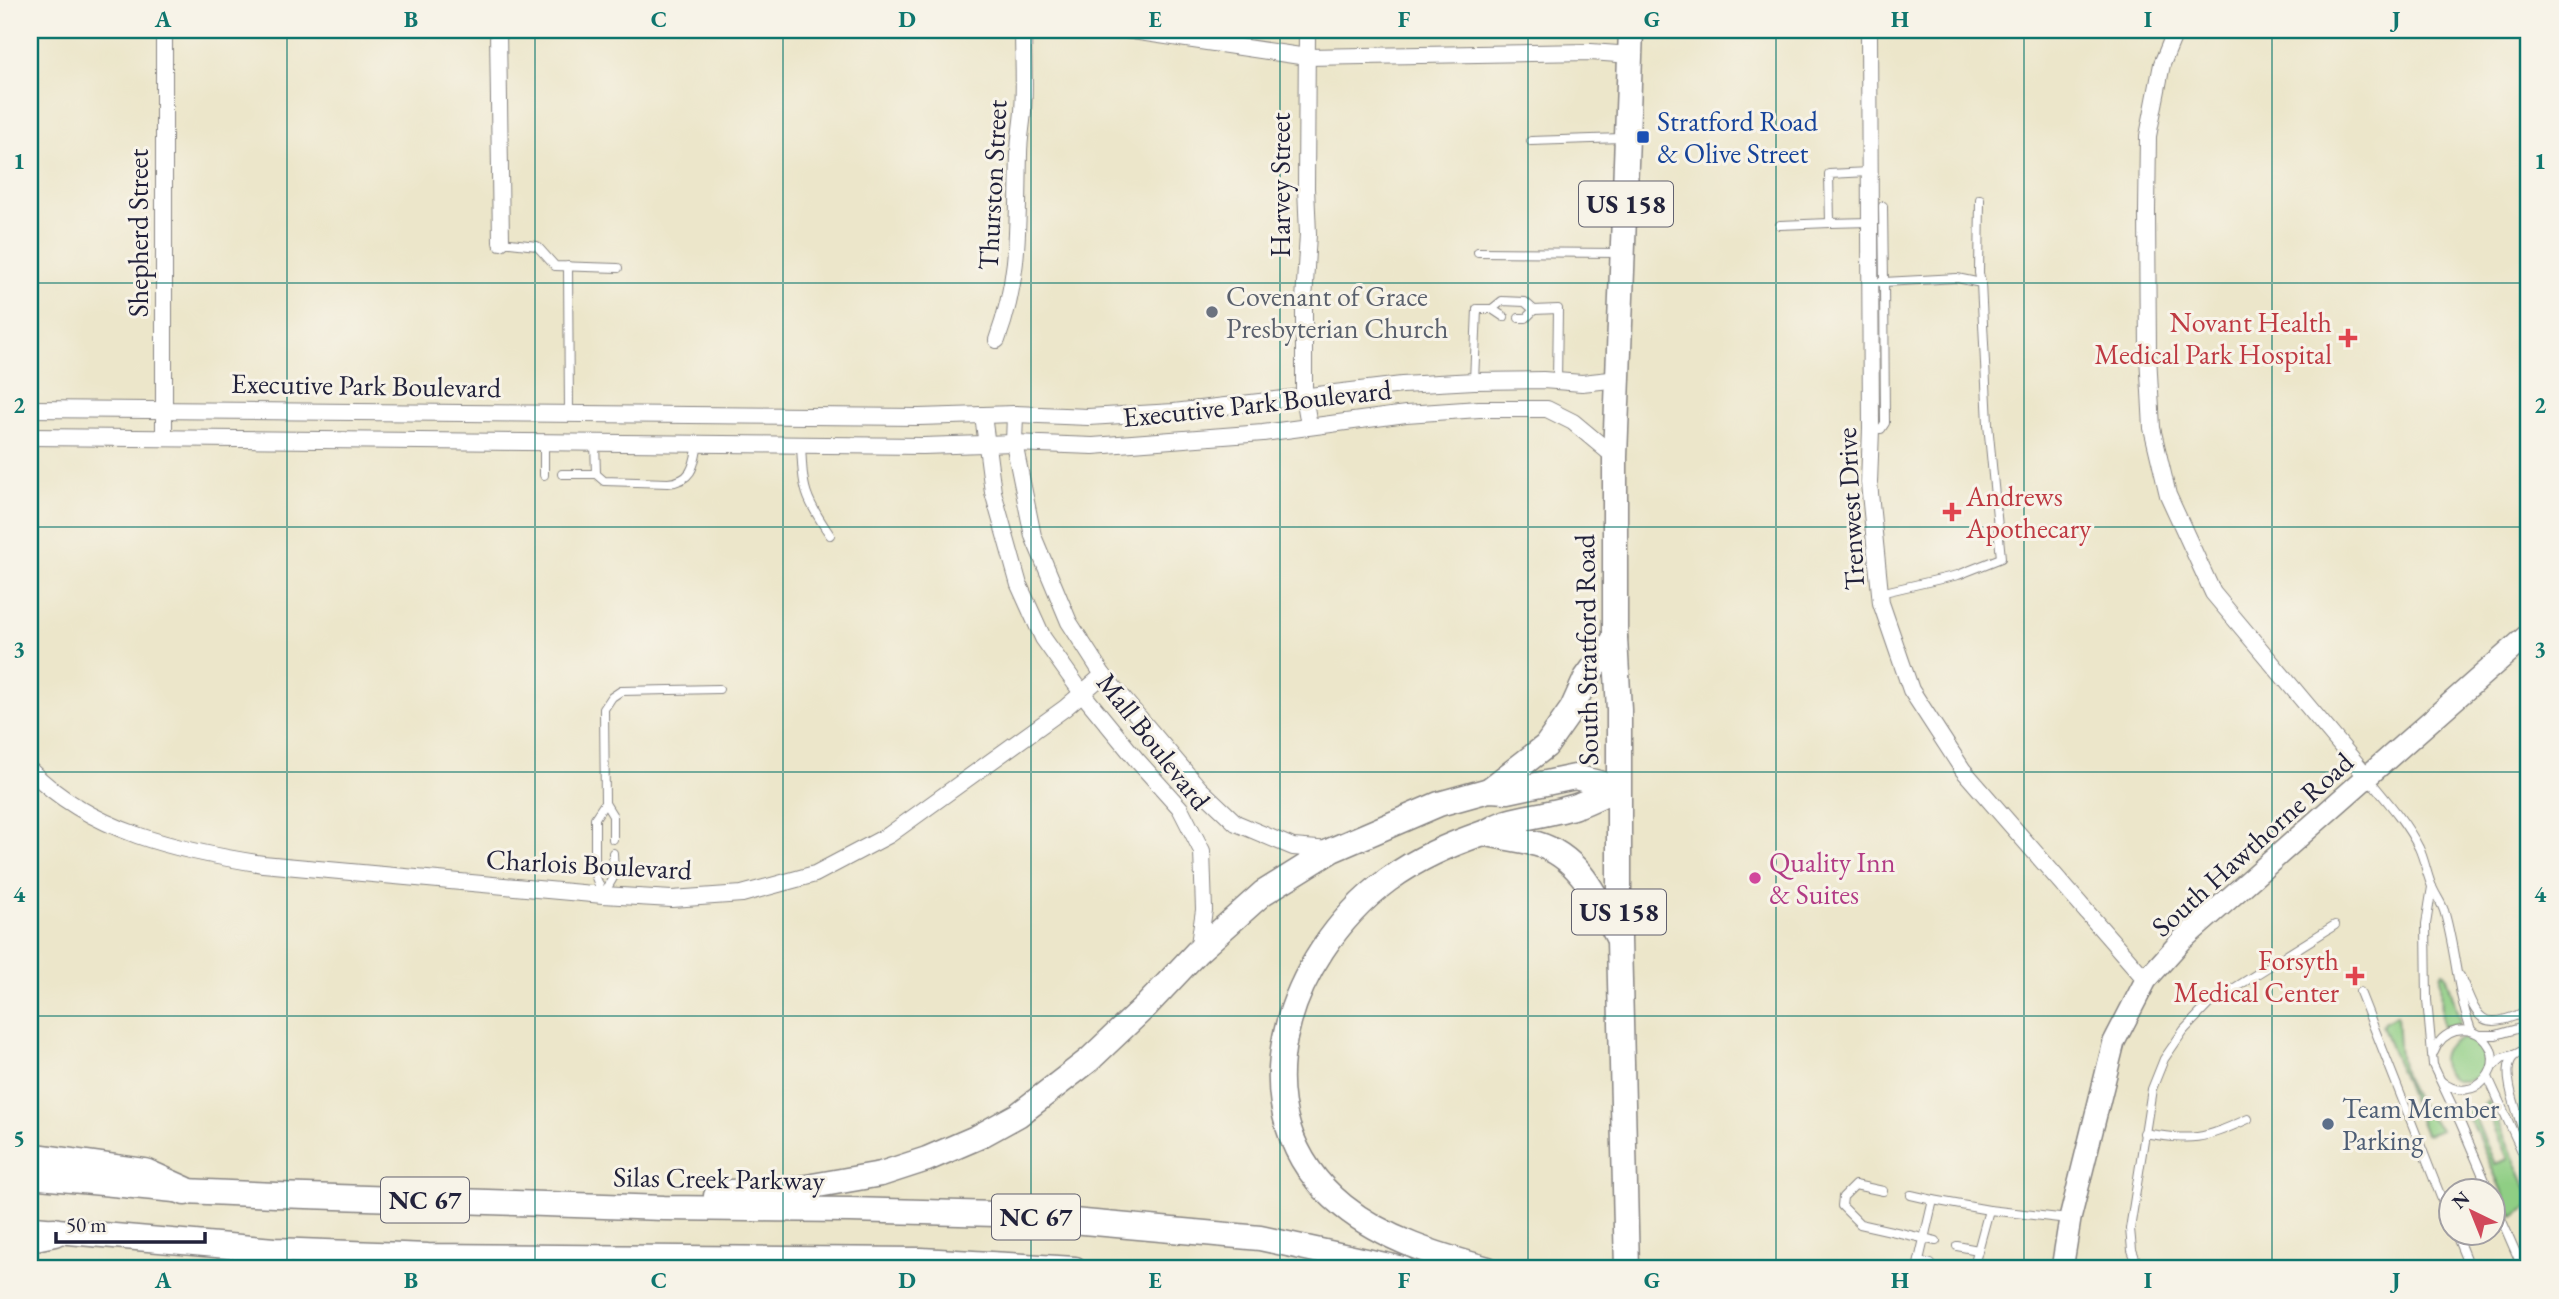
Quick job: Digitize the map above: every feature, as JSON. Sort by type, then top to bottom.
[{"type":"highway","points":[[30,1157],[145,1173],[185,1191]]},
{"type":"main road","name":"South Stratford Road","points":[[1626,1260],[1619,940],[1615,457],[1631,30]]},
{"type":"main road","name":"South Hawthorne Road","points":[[2062,1269],[2070,1219],[2114,1042],[2146,980],[2182,940],[2529,634]]},
{"type":"main road","points":[[1489,790],[1546,746],[1615,638]]},
{"type":"main road","points":[[664,1208],[731,1192],[795,1189],[881,1174],[927,1159],[978,1137],[1018,1115],[1088,1060],[1146,1006],[1197,952],[1263,893],[1332,850],[1439,804],[1489,790],[1508,791],[1575,777],[1618,788]]},
{"type":"main road","points":[[1488,1269],[1426,1251],[1392,1237],[1342,1206],[1323,1187],[1297,1149],[1290,1133],[1280,1088],[1280,1061],[1293,1006],[1307,975],[1330,939],[1356,909],[1386,881],[1405,868],[1450,843],[1484,833],[1504,823],[1579,805],[1618,788]]},
{"type":"main road","points":[[1484,833],[1536,844],[1567,859],[1580,870],[1619,940]]},
{"type":"main road","name":"Silas Creek Parkway","points":[[30,1177],[185,1191],[664,1208],[911,1211],[1068,1219],[1260,1238],[1403,1269]]},
{"type":"main road","name":"NC 67","points":[[38,1233],[274,1250],[428,1256],[921,1260],[1075,1269]]},
{"type":"main road","points":[[585,1259],[612,1269]]},
{"type":"street","name":"Shepherd Street","points":[[164,30],[164,437]]},
{"type":"street","points":[[498,30],[501,243]]},
{"type":"street","name":"Thurston Street","points":[[998,340],[1007,313],[1017,263],[1023,30]]},
{"type":"street","points":[[1126,30],[1307,57],[1577,52],[1631,55]]},
{"type":"street","name":"Harvey Street","points":[[1307,30],[1308,234],[1304,301],[1304,396],[1308,425]]},
{"type":"street","name":"Trenwest Drive","points":[[1869,30],[1870,222],[1877,282],[1869,483],[1880,593],[1888,629],[1911,690],[1963,770],[2146,980]]},
{"type":"street","points":[[2176,30],[2162,64],[2148,136],[2148,355],[2152,428],[2168,495],[2213,593],[2368,778]]},
{"type":"street","name":"Executive Park Boulevard","points":[[30,409],[889,417],[1015,414],[1088,418],[1174,412],[1402,385],[1474,381],[1582,383],[1619,379]]},
{"type":"street","name":"Executive Park Boulevard","points":[[30,437],[698,444],[1014,443],[1093,446],[1263,433],[1406,414],[1479,409],[1547,409],[1573,422],[1615,457]]},
{"type":"street","points":[[698,444],[702,414]]},
{"type":"street","name":"Mall Boulevard","points":[[1015,414],[1014,443],[1033,536],[1069,622],[1103,675],[1199,788],[1236,823],[1293,847],[1332,850]]},
{"type":"street","name":"Mall Boulevard","points":[[983,415],[993,492],[1017,575],[1043,638],[1082,693],[1180,808],[1202,852],[1204,910],[1197,952]]},
{"type":"street","points":[[888,445],[889,417]]},
{"type":"street","points":[[1017,575],[1046,569]]},
{"type":"street","name":"Charlois Boulevard","points":[[30,770],[51,792],[86,814],[141,837],[213,856],[263,864],[603,895],[673,899],[741,894],[815,874],[889,835],[1103,675]]},
{"type":"lane","points":[[1531,141],[1628,138]]},
{"type":"lane","points":[[1830,223],[1829,174],[1869,172]]},
{"type":"lane","points":[[1880,593],[1958,575],[2000,558],[1979,274],[1980,200]]},
{"type":"lane","points":[[1883,206],[1877,282],[1957,278],[1981,283]]},
{"type":"lane","points":[[1780,225],[1870,222]]},
{"type":"lane","points":[[501,243],[537,247],[555,266],[618,268]]},
{"type":"lane","points":[[1478,252],[1624,253]]},
{"type":"lane","points":[[568,266],[569,413]]},
{"type":"lane","points":[[1474,381],[1477,309],[1492,309],[1502,301],[1525,302],[1534,310]]},
{"type":"lane","points":[[1492,309],[1497,315],[1504,317]]},
{"type":"lane","points":[[1519,318],[1526,318],[1534,310],[1558,309],[1557,381]]},
{"type":"lane","points":[[544,441],[544,475]]},
{"type":"lane","points":[[595,442],[596,474]]},
{"type":"lane","points":[[562,474],[596,474],[604,481],[677,482],[689,476],[693,469],[698,444]]},
{"type":"lane","points":[[801,444],[803,483],[810,506],[830,535]]},
{"type":"lane","points":[[613,839],[613,816],[606,803],[604,709],[612,697],[621,691],[719,689]]},
{"type":"lane","points":[[2368,778],[2402,818],[2418,847],[2432,887],[2445,911],[2459,974],[2479,1016],[2497,1022],[2522,1013]]},
{"type":"lane","points":[[603,895],[594,875],[595,818],[606,803]]},
{"type":"lane","points":[[603,895],[614,876],[613,853]]},
{"type":"lane","points":[[2432,887],[2426,924],[2427,1000],[2436,1075],[2483,1176]]},
{"type":"lane","points":[[2139,1269],[2132,1250],[2130,1229],[2152,1089],[2164,1059],[2184,1030],[2209,1004],[2335,925]]},
{"type":"lane","points":[[2459,974],[2458,986],[2471,1030]]},
{"type":"lane","points":[[2360,992],[2436,1182]]},
{"type":"lane","points":[[2480,1035],[2496,1035],[2527,1026]]},
{"type":"lane","points":[[2433,1055],[2436,1045],[2443,1037],[2452,1032],[2471,1030],[2480,1035],[2491,1051],[2492,1067],[2488,1077],[2472,1089],[2462,1091],[2452,1088],[2436,1075]]},
{"type":"lane","points":[[2492,1067],[2502,1058],[2529,1048]]},
{"type":"lane","points":[[2516,1054],[2510,1061],[2508,1070],[2526,1143],[2529,1167]]},
{"type":"lane","points":[[2488,1077],[2529,1167]]},
{"type":"lane","points":[[2144,1133],[2186,1139],[2198,1138],[2248,1119]]},
{"type":"lane","points":[[1883,1191],[1856,1185],[1843,1197],[1842,1206],[1860,1224],[1936,1241]]},
{"type":"lane","points":[[1911,1195],[1989,1210],[2070,1219]]},
{"type":"lane","points":[[1931,1264],[1918,1265],[1933,1200]]},
{"type":"lane","points":[[1973,1269],[1989,1210]]},
{"type":"lane","points":[[2506,1229],[2523,1269]]},
{"type":"lane","points":[[1957,1246],[1978,1250]]},
{"type":"lane","points":[[2460,1246],[2470,1269]]},
{"type":"green space","points":[[2443,972],[2446,974],[2460,1021],[2457,1025],[2443,1027],[2441,976]]},
{"type":"green space","points":[[2397,1015],[2405,1078],[2418,1102],[2441,1130],[2427,1135],[2382,1025]]},
{"type":"green space","points":[[2463,1039],[2478,1045],[2484,1060],[2478,1075],[2463,1081],[2448,1075],[2442,1060],[2448,1045]]},
{"type":"green space","points":[[2488,1100],[2529,1193],[2529,1207],[2513,1217],[2506,1201],[2506,1176],[2495,1176],[2474,1127],[2462,1109],[2468,1108],[2472,1111],[2495,1164],[2508,1159],[2484,1104]]},
{"type":"place","name":"Stratford Road & Olive Street","points":[[1643,137]]},
{"type":"place","name":"Covenant of Grace Presbyterian Church","points":[[1212,312]]},
{"type":"place","name":"Novant Health Medical Park Hospital","points":[[2348,338]]},
{"type":"place","name":"Andrews Apothecary","points":[[1952,512]]},
{"type":"place","name":"Quality Inn & Suites","points":[[1755,878]]},
{"type":"place","name":"Forsyth Medical Center","points":[[2355,976]]},
{"type":"place","name":"Team Member Parking","points":[[2328,1124]]}]
